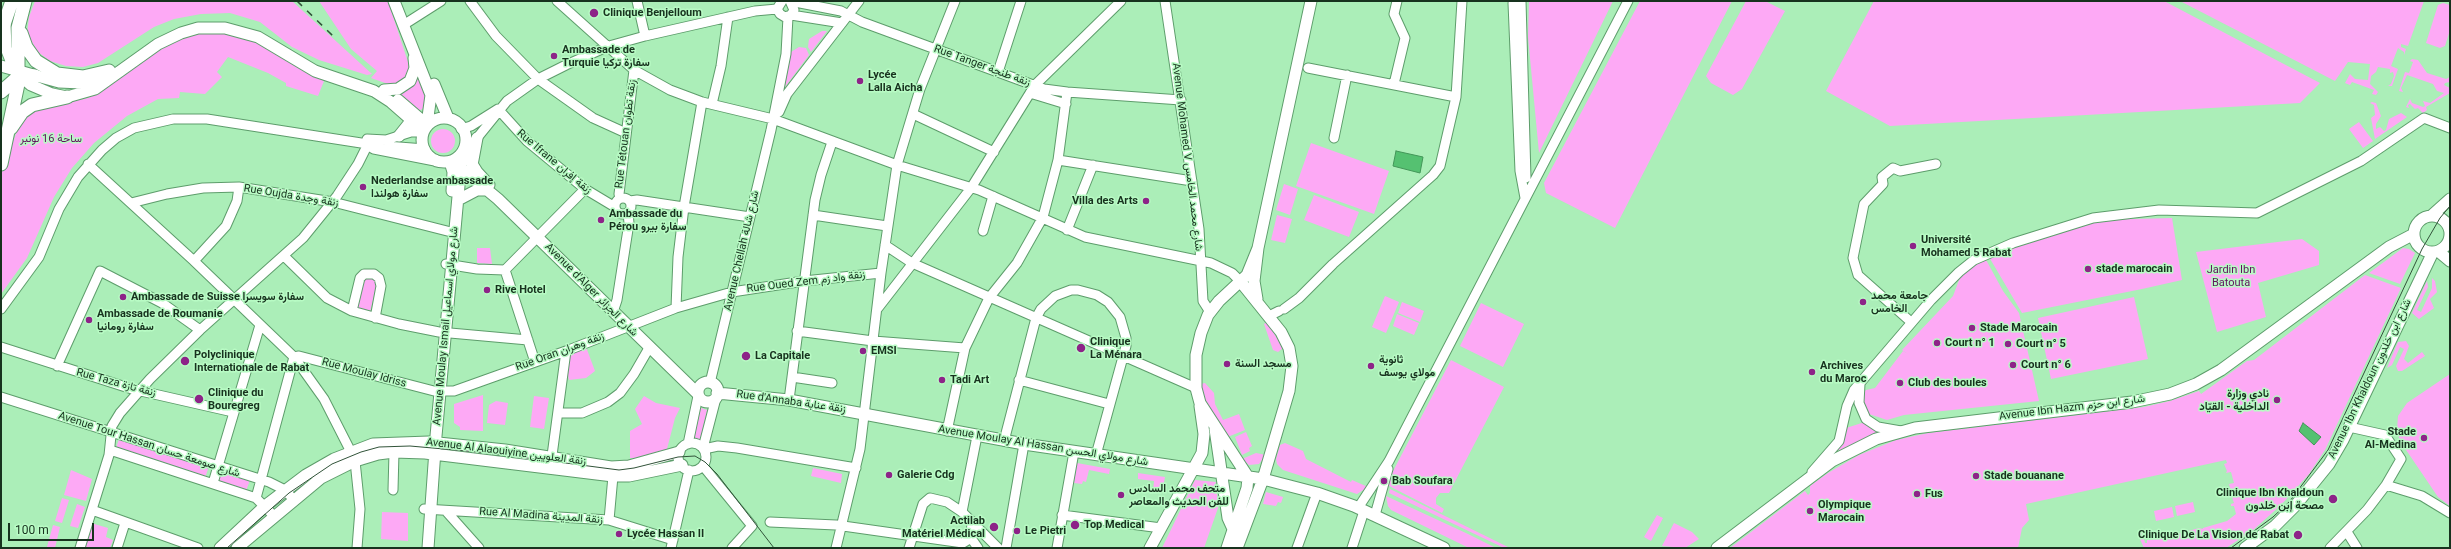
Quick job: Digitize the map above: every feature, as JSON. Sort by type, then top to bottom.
[{"type":"highway","points":[[1,164],[17,72],[18,28],[25,1]]},
{"type":"highway","points":[[1,33],[10,6]]},
{"type":"highway","points":[[18,28],[30,54],[50,71],[74,77],[109,71]]},
{"type":"highway","points":[[17,72],[35,76]]},
{"type":"highway","points":[[1,92],[17,72]]},
{"type":"highway","points":[[7,135],[27,108],[39,102],[67,97]]},
{"type":"main road","points":[[394,1],[431,95],[422,142],[425,149],[438,161]]},
{"type":"main road","points":[[369,142],[374,148],[438,161],[451,162],[463,151],[465,139],[461,129],[448,118],[400,1]]},
{"type":"main road","points":[[1257,299],[1254,281],[1258,248],[1311,1]]},
{"type":"main road","points":[[10,6],[5,40],[17,72]]},
{"type":"main road","points":[[35,76],[58,82],[82,83],[93,81],[169,31],[196,22],[220,21],[252,28],[317,65],[384,90],[424,127]]},
{"type":"main road","points":[[1,66],[17,72],[45,92],[67,97],[81,94],[101,85],[173,36],[198,28],[225,28],[258,37],[316,71],[374,91],[391,102],[411,121],[424,127]]},
{"type":"main road","points":[[384,90],[398,89],[410,81],[415,68],[412,49]]},
{"type":"main road","points":[[424,127],[435,118],[448,118]]},
{"type":"main road","points":[[399,136],[411,121]]},
{"type":"main road","points":[[467,167],[477,138]]},
{"type":"main road","name":"Avenue Moulay Ismail شارع مولاي اسماعيل","points":[[428,548],[428,509],[431,454],[448,265],[458,200],[467,167],[463,151]]},
{"type":"main road","name":"Avenue Moulay Ismail شارع مولاي اسماعيل","points":[[451,162],[453,176],[452,232]]},
{"type":"main road","name":"Avenue d'Alger شارع الجزائر","points":[[451,162],[467,167],[494,191],[498,199]]},
{"type":"main road","name":"Avenue d'Alger شارع الجزائر","points":[[467,167],[485,190],[498,199],[649,348],[685,380],[687,386],[698,393]]},
{"type":"main road","points":[[458,200],[477,190],[485,190]]},
{"type":"main road","points":[[2450,199],[2430,216],[2420,220],[2414,234],[2419,247],[2435,252],[2450,261]]},
{"type":"main road","points":[[2430,216],[2440,218],[2449,233],[2446,246],[2435,252]]},
{"type":"main road","name":"Avenue Ibn Hazm شارع ابن حزم","points":[[1718,548],[1806,480],[1843,455],[1876,439],[1901,431],[2132,402],[2184,389],[2221,370],[2389,247],[2414,234]]},
{"type":"main road","points":[[1150,548],[1195,469],[1204,442],[1200,403],[1196,388],[1198,344],[1210,312],[1249,271],[1258,248]]},
{"type":"main road","name":"Avenue Ibn Khaldoun شارع ابن خلدون","points":[[2245,548],[2275,526],[2310,490],[2334,456],[2435,252]]},
{"type":"main road","points":[[1237,548],[1263,479],[1292,378],[1289,348],[1281,332],[1257,299],[1240,281]]},
{"type":"main road","points":[[710,383],[715,386],[717,395],[708,402],[698,393],[703,384],[710,383]]},
{"type":"main road","name":"Rue d'Annaba زنقة عنابة","points":[[717,395],[789,400],[865,413]]},
{"type":"main road","points":[[1200,403],[1248,477],[1248,488],[1227,548]]},
{"type":"main road","name":"Avenue Moulay Al Hassan شارع مولاي الحسن","points":[[865,413],[947,431],[1004,441],[1263,479],[1317,493],[1361,509],[1444,548]]},
{"type":"main road","points":[[1215,427],[1228,518],[1234,530]]},
{"type":"main road","name":"Avenue Al Alaouiyine زنقة العلويين","points":[[220,548],[265,506],[306,475],[353,456],[381,442],[432,442],[551,463],[613,476],[628,476],[685,468]]},
{"type":"main road","name":"Avenue Al Alaouiyine زنقة العلويين","points":[[237,548],[293,499],[353,456],[394,452],[620,467],[679,452]]},
{"type":"main road","name":"Avenue Moulay Ismail شارع مولاي اسماعيل","points":[[422,548],[428,509]]},
{"type":"street","points":[[408,22],[441,1]]},
{"type":"street","points":[[470,1],[496,36],[538,79],[599,122],[626,133]]},
{"type":"street","points":[[637,1],[645,36]]},
{"type":"street","points":[[773,119],[786,54],[790,16],[794,10],[790,1]]},
{"type":"street","name":"Rue Tanger زنقة طنجة","points":[[790,1],[838,10],[862,22],[998,72],[1032,89],[1181,100]]},
{"type":"street","points":[[773,119],[787,94],[859,1]]},
{"type":"street","points":[[836,548],[856,468],[865,413],[887,226],[897,164],[935,49],[954,1]]},
{"type":"street","points":[[998,72],[1021,1]]},
{"type":"street","points":[[878,308],[971,188],[1032,89],[1121,1]]},
{"type":"street","name":"Avenue Mohamed V شارع محمد الخامس","points":[[1165,1],[1192,181],[1203,301],[1210,312]]},
{"type":"street","points":[[1394,84],[1405,38],[1394,14],[1397,1]]},
{"type":"street","points":[[1269,316],[1282,310],[1299,298],[1333,264],[1437,171],[1442,160],[1456,98],[1462,1]]},
{"type":"street","points":[[1352,548],[1361,509],[1389,461],[1628,1]]},
{"type":"street","points":[[561,2],[634,70],[670,90],[702,102],[773,119],[832,142],[971,188],[1043,217],[1067,230],[1101,242],[1200,260],[1222,267],[1240,281]]},
{"type":"street","points":[[1516,2],[1528,194]]},
{"type":"street","points":[[461,129],[471,126],[498,109],[538,79],[609,46],[645,36],[780,5],[782,16],[842,23]]},
{"type":"street","points":[[712,104],[721,66],[728,17]]},
{"type":"street","points":[[1308,68],[1394,84],[1456,98]]},
{"type":"street","name":"Rue Tétouan زنقة تطوان","points":[[620,198],[619,194],[634,70]]},
{"type":"street","points":[[1334,138],[1347,75]]},
{"type":"street","points":[[1032,89],[1066,104]]},
{"type":"street","points":[[947,431],[965,348],[989,298],[1017,263],[1043,217],[1058,160],[1067,92]]},
{"type":"street","points":[[676,308],[678,257],[684,207],[702,102]]},
{"type":"street","points":[[463,151],[477,138],[498,109]]},
{"type":"street","name":"Rue Ifrane زنقة إفران","points":[[498,109],[527,141],[585,188],[615,206]]},
{"type":"street","points":[[1,301],[35,254],[59,198],[81,164],[105,139],[133,123],[163,115],[209,114],[369,142],[386,140],[424,127]]},
{"type":"street","points":[[913,114],[994,152]]},
{"type":"street","points":[[1806,480],[1839,441],[1849,400],[1860,384],[1911,322],[1959,272],[1974,260],[2003,246],[2064,225],[2123,213],[2159,210],[2242,214],[2261,212],[2361,161],[2424,118],[2450,128]]},
{"type":"street","points":[[1,309],[39,256],[63,201],[88,164],[109,143],[125,132],[153,122],[173,119],[226,121],[425,149]]},
{"type":"street","name":"Avenue Chellah شارع شالة","points":[[710,383],[773,119]]},
{"type":"street","points":[[80,548],[110,450],[115,420],[138,390],[200,330],[284,256],[307,233],[333,202],[358,164],[369,142]]},
{"type":"street","points":[[789,400],[813,215],[821,176],[832,142]]},
{"type":"street","points":[[1058,160],[1192,181]]},
{"type":"street","points":[[88,164],[234,299],[294,357],[324,399],[353,456],[360,509],[357,548]]},
{"type":"street","points":[[1911,322],[1862,280],[1855,270],[1853,258],[1864,204],[1883,184],[1882,177],[1893,168],[1900,171],[1936,164]]},
{"type":"street","points":[[1067,230],[1093,165]]},
{"type":"street","points":[[194,262],[226,226],[236,201],[239,187]]},
{"type":"street","name":"Rue Oujda زنقة وجدة","points":[[131,204],[167,194],[203,188],[239,187],[333,202],[452,232]]},
{"type":"street","points":[[505,270],[585,188]]},
{"type":"street","points":[[984,231],[993,196]]},
{"type":"street","points":[[628,213],[620,214],[615,206],[616,201],[620,198],[630,201],[638,200],[750,217]]},
{"type":"street","points":[[613,312],[617,300],[629,223],[628,213],[632,207],[630,201]]},
{"type":"street","points":[[813,215],[887,226]]},
{"type":"street","points":[[885,245],[912,263],[1196,388]]},
{"type":"street","points":[[284,256],[327,298],[352,311],[375,318],[442,332],[528,340]]},
{"type":"street","points":[[448,265],[505,270]]},
{"type":"street","points":[[57,366],[100,270],[162,303],[200,330]]},
{"type":"street","points":[[505,270],[536,362]]},
{"type":"street","name":"Rue Oued Zem زنقة واد زم","points":[[732,292],[804,281],[881,273]]},
{"type":"street","points":[[352,311],[360,278],[364,274],[374,274],[379,278],[381,286],[375,318]]},
{"type":"street","points":[[1004,441],[1036,318],[1044,305],[1060,293],[1078,290],[1097,295],[1108,302],[1120,317],[1126,338],[1124,357],[1109,404],[1096,455]]},
{"type":"street","name":"Rue Oran زنقة وهران","points":[[437,391],[454,391],[566,351],[676,308],[732,292]]},
{"type":"street","points":[[213,483],[260,325]]},
{"type":"street","points":[[797,331],[873,341],[965,348]]},
{"type":"street","name":"Rue Taza زنقة تازة","points":[[1,347],[57,366],[138,390],[233,412]]},
{"type":"street","points":[[558,413],[582,413],[608,402],[620,392],[634,374],[649,348]]},
{"type":"street","points":[[551,463],[566,351]]},
{"type":"street","name":"Rue Moulay Idriss","points":[[294,357],[299,356],[437,391]]},
{"type":"street","points":[[256,498],[294,357]]},
{"type":"street","points":[[792,377],[832,383]]},
{"type":"street","points":[[1019,380],[1109,404]]},
{"type":"street","points":[[1860,384],[1859,403],[1866,419],[1878,427],[1901,431]]},
{"type":"street","points":[[688,444],[698,393]]},
{"type":"street","points":[[717,395],[704,449],[706,459],[703,466],[698,470],[685,468],[679,461],[679,452],[688,444],[696,443],[704,449],[718,446],[737,448],[856,468]]},
{"type":"street","name":"Avenue Tour Hassan شارع صومعة حسان","points":[[1,397],[261,480],[285,490],[293,499]]},
{"type":"street","points":[[2330,548],[2347,532],[2386,485],[2400,461],[2400,456],[2385,435],[2349,427]]},
{"type":"street","points":[[962,512],[978,436]]},
{"type":"street","points":[[1006,548],[1024,444]]},
{"type":"street","name":"Avenue Tour Hassan شارع صومعة حسان","points":[[110,450],[256,498],[274,516]]},
{"type":"street","points":[[393,490],[394,452]]},
{"type":"street","points":[[1057,548],[1074,452]]},
{"type":"street","points":[[1375,515],[1389,461]]},
{"type":"street","points":[[703,466],[751,524],[751,529],[732,548]]},
{"type":"street","points":[[672,544],[685,468]]},
{"type":"street","points":[[609,520],[613,476]]},
{"type":"street","points":[[2386,485],[2422,496],[2450,513]]},
{"type":"street","points":[[1297,548],[1317,493]]},
{"type":"street","points":[[909,548],[923,504],[927,499],[942,500],[962,512],[998,548]]},
{"type":"street","name":"Rue Al Madina زنقة المدينة","points":[[428,509],[609,520],[672,544]]},
{"type":"street","points":[[92,510],[198,548]]},
{"type":"street","points":[[446,511],[479,548]]},
{"type":"street","points":[[1062,515],[1161,528]]},
{"type":"street","points":[[770,522],[842,526],[963,543],[972,538]]},
{"type":"street","points":[[972,522],[972,538],[978,548]]},
{"type":"street","points":[[117,548],[125,523]]},
{"type":"street","points":[[2347,532],[2357,548]]},
{"type":"green space","points":[[35,1],[292,1],[372,74],[367,75],[319,60],[292,47],[260,22],[230,13],[201,14],[174,19],[154,27],[98,63],[83,67],[66,66],[50,61],[38,52],[27,34],[29,17]]},
{"type":"green space","points":[[319,1],[388,1],[408,62],[409,70],[403,80],[396,84],[388,84],[371,78],[377,71],[351,49]]},
{"type":"green space","points":[[1529,1],[1613,1],[1539,153],[1528,37]]},
{"type":"green space","points":[[1640,1],[1732,1],[1615,228],[1546,193],[1544,183]]},
{"type":"green space","points":[[1746,1],[1765,1],[1785,11],[1742,89],[1733,95],[1711,83],[1706,76]]},
{"type":"green space","points":[[1874,1],[2164,1],[2320,83],[2300,103],[1890,126],[1826,91]]},
{"type":"green space","points":[[2180,1],[2424,1],[2408,46],[2401,44],[2401,47],[2406,49],[2404,55],[2404,52],[2398,48],[2391,66],[2398,69],[2392,86],[2388,86],[2391,84],[2394,76],[2393,72],[2390,73],[2390,69],[2378,67],[2376,72],[2371,76],[2370,84],[2378,92],[2376,95],[2372,94],[2374,90],[2352,82],[2350,85],[2345,83],[2350,74],[2355,79],[2368,80],[2370,64],[2348,62],[2335,81]]},
{"type":"green space","points":[[2443,3],[2450,5],[2450,30],[2445,46],[2440,48],[2426,43],[2438,5]]},
{"type":"green space","name":"ساحة 16 نونبر","points":[[214,31],[249,38],[324,81],[318,96],[286,86],[286,83],[268,73],[228,57],[217,72],[222,77],[205,94],[180,92],[179,98],[158,99],[127,116],[94,143],[72,168],[54,197],[27,258],[1,294],[1,174],[20,123],[29,111],[88,98],[171,42],[196,33]]},
{"type":"green space","points":[[822,31],[827,31],[811,52],[808,47],[809,39]]},
{"type":"green space","points":[[799,47],[806,48],[809,55],[785,87],[791,52]]},
{"type":"green space","points":[[2412,59],[2418,60],[2427,73],[2446,79],[2450,77],[2450,82],[2445,83],[2444,85],[2450,88],[2450,93],[2426,107],[2427,110],[2423,113],[2418,108],[2415,109],[2410,104],[2408,105],[2409,108],[2406,107],[2410,99],[2412,103],[2423,107],[2425,106],[2423,101],[2430,103],[2444,93],[2437,91],[2433,84],[2407,75],[2401,88],[2403,92],[2399,91],[2405,72],[2409,73],[2413,62],[2410,61]]},
{"type":"green space","points":[[418,74],[426,91],[425,107],[419,111],[395,93]]},
{"type":"green space","points":[[2370,103],[2376,103],[2381,116],[2376,124],[2376,129],[2380,127],[2384,131],[2386,130],[2389,119],[2401,113],[2407,117],[2375,139],[2371,118],[2375,115],[2374,105]]},
{"type":"green space","points":[[2359,122],[2373,141],[2363,148],[2349,129]]},
{"type":"green space","points":[[443,129],[448,130],[454,136],[454,146],[448,152],[443,153],[438,152],[432,146],[431,141],[432,136],[438,130]]},
{"type":"green space","points":[[1311,143],[1389,171],[1374,214],[1296,186]]},
{"type":"green space","points":[[1284,184],[1298,189],[1290,215],[1276,210]]},
{"type":"green space","points":[[1314,195],[1359,212],[1349,237],[1304,220]]},
{"type":"green space","points":[[1277,215],[1292,219],[1285,243],[1271,240]]},
{"type":"green space","name":"stade marocain","points":[[2172,218],[2182,280],[2142,289],[2022,313],[1989,257],[2055,232],[2096,220]]},
{"type":"green space","name":"Jardin Ibn Batouta","points":[[2302,239],[2319,251],[2319,265],[2258,283],[2266,317],[2217,332],[2196,252]]},
{"type":"green space","points":[[477,248],[490,248],[492,264],[477,263]]},
{"type":"green space","points":[[2403,248],[2409,249],[2415,253],[2400,284],[2369,273]]},
{"type":"green space","name":"Stade Marocain","points":[[1985,258],[2003,291],[2019,313],[2039,401],[1904,415],[1887,420],[1869,414],[1864,404],[1863,393],[1866,390],[1875,388],[1903,351],[1908,354],[1902,350],[1953,296],[1961,275]]},
{"type":"green space","points":[[2365,275],[2401,288],[2325,450],[2309,474],[2281,505],[2252,531],[2226,548],[2144,548],[2139,537],[2142,531],[2145,543],[2147,543],[2147,540],[2160,539],[2199,528],[2203,529],[2227,521],[2236,514],[2234,506],[2231,506],[2231,504],[2234,503],[2232,497],[2229,497],[2229,495],[2232,494],[2229,484],[2234,483],[2231,472],[2226,473],[2227,471],[2224,464],[2227,463],[2226,460],[2026,504],[2029,520],[2022,528],[2018,548],[1730,548],[1805,491],[1808,495],[1810,493],[1810,486],[1828,473],[1859,455],[1896,440],[1928,433],[2144,407],[2170,401],[2199,391],[2201,394],[2247,361],[2254,360]]},
{"type":"green space","points":[[372,276],[377,283],[370,312],[356,309],[362,279]]},
{"type":"green space","points":[[2432,278],[2435,281],[2437,292],[2430,299],[2434,308],[2419,319],[2412,313],[2427,281],[2428,287],[2417,310],[2421,312],[2432,288]]},
{"type":"green space","points":[[1385,296],[1399,302],[1386,333],[1372,327]]},
{"type":"green space","points":[[2134,297],[2148,359],[2051,379],[2038,318]]},
{"type":"green space","points":[[1402,302],[1424,311],[1420,322],[1398,313]]},
{"type":"green space","points":[[1481,303],[1524,324],[1503,367],[1460,346]]},
{"type":"green space","points":[[1397,314],[1419,323],[1414,335],[1393,326]]},
{"type":"green space","points":[[1267,322],[1283,348],[1278,352],[1273,350],[1264,324]]},
{"type":"green space","points":[[2406,341],[2409,346],[2404,359],[2408,363],[2422,352],[2425,356],[2402,371],[2398,371],[2396,366],[2404,349],[2400,347],[2392,365],[2387,368],[2398,342]]},
{"type":"green space","points":[[586,347],[595,371],[586,378],[569,380],[565,360],[569,355]]},
{"type":"green space","points":[[1451,360],[1504,387],[1449,493],[1440,493],[1436,498],[1436,504],[1444,509],[1442,513],[1389,486],[1390,477]]},
{"type":"green space","name":"Stade Al-Medina","points":[[2450,374],[2450,506],[2438,497],[2400,441],[2397,430],[2398,416],[2407,403]]},
{"type":"green space","points":[[1205,383],[1214,393],[1215,404],[1223,420],[1239,414],[1245,430],[1225,438],[1207,409],[1200,384]]},
{"type":"green space","points":[[483,395],[483,431],[460,430],[460,427],[454,423],[454,404]]},
{"type":"green space","points":[[534,396],[549,398],[544,429],[530,427]]},
{"type":"green space","points":[[644,396],[656,403],[680,408],[675,418],[667,449],[645,458],[630,458],[630,431],[642,424],[635,409]]},
{"type":"green space","points":[[496,401],[508,403],[505,425],[487,423],[489,405]]},
{"type":"green space","points":[[701,408],[707,410],[700,440],[694,439]]},
{"type":"green space","points":[[1865,422],[1882,431],[1840,452],[1837,448],[1846,428]]},
{"type":"green space","points":[[1246,432],[1252,446],[1249,448],[1250,451],[1242,455],[1235,437]]},
{"type":"green space","points":[[119,439],[209,466],[205,478],[115,451]]},
{"type":"green space","points":[[1285,443],[1303,451],[1306,459],[1351,482],[1352,480],[1368,487],[1357,494],[1283,470],[1277,464],[1276,459],[1280,445]]},
{"type":"green space","points":[[1256,453],[1266,455],[1259,464],[1249,465],[1242,459]]},
{"type":"green space","points":[[1077,463],[1110,469],[1109,474],[1089,470],[1086,482],[1083,481],[1082,484],[1074,483]]},
{"type":"green space","points":[[813,468],[842,474],[841,483],[811,476]]},
{"type":"green space","points":[[71,470],[92,479],[86,501],[64,495]]},
{"type":"green space","points":[[221,472],[250,480],[246,491],[217,481]]},
{"type":"green space","points":[[1138,473],[1165,477],[1162,493],[1153,492],[1154,481],[1138,479]]},
{"type":"green space","points":[[1195,480],[1216,482],[1213,489],[1217,493],[1218,508],[1204,548],[1162,548]]},
{"type":"green space","points":[[1390,489],[1510,548],[1504,548],[1389,493]]},
{"type":"green space","points":[[1266,492],[1283,497],[1281,503],[1278,502],[1276,506],[1263,504]]},
{"type":"green space","points":[[1386,496],[1496,548],[1469,548],[1391,510],[1388,506]]},
{"type":"green space","points":[[62,498],[69,500],[62,523],[55,521]]},
{"type":"green space","points":[[2193,502],[2195,512],[2177,516],[2175,506]]},
{"type":"green space","points":[[77,504],[85,507],[78,528],[70,526]]},
{"type":"green space","points":[[2172,507],[2174,517],[2156,521],[2154,511]]},
{"type":"green space","points":[[382,512],[408,513],[408,541],[381,539]]},
{"type":"green space","points":[[1657,515],[1663,518],[1651,541],[1644,537]]},
{"type":"green space","points":[[91,523],[108,528],[106,537],[113,540],[110,548],[83,548]]},
{"type":"green space","points":[[1674,523],[1692,532],[1699,539],[1685,548],[1662,546]]},
{"type":"green space","points":[[53,525],[60,527],[55,548],[51,548],[47,547]]},
{"type":"shaded area","points":[[1396,151],[1423,157],[1420,173],[1393,166]]},
{"type":"shaded area","points":[[2303,423],[2321,437],[2314,445],[2299,431]]},
{"type":"tram line","points":[[2231,548],[2273,517],[2290,501],[2328,450],[2422,249],[2440,218],[2450,206]]},
{"type":"tram line","points":[[227,548],[289,493],[332,464],[361,452],[379,447],[410,446],[489,453],[619,470],[634,468],[678,457],[695,456],[705,462],[717,474],[774,548]]},
{"type":"railway","points":[[297,1],[333,36]]},
{"type":"place","name":"Clinique Benjelloum","points":[[594,13]]},
{"type":"place","name":"Ambassade de Turquie سفارة تركيا","points":[[554,56]]},
{"type":"place","name":"Lycée Lalla Aicha","points":[[860,81]]},
{"type":"place","name":"Nederlandse ambassade سفارة هولندا","points":[[363,187]]},
{"type":"place","name":"Villa des Arts","points":[[1146,201]]},
{"type":"place","name":"Ambassade du Pérou سفارة بيرو","points":[[601,220]]},
{"type":"place","name":"Université Mohamed 5 Rabat","points":[[1913,246]]},
{"type":"place","name":"stade marocain","points":[[2088,269]]},
{"type":"place","name":"Rive Hotel","points":[[487,290]]},
{"type":"place","name":"Ambassade de Suisse سفارة سويسرا","points":[[123,297]]},
{"type":"place","name":"جامعة محمد الخامس","points":[[1863,302]]},
{"type":"place","name":"Ambassade de Roumanie سفارة رومانيا","points":[[89,320]]},
{"type":"place","name":"Stade Marocain","points":[[1972,328]]},
{"type":"place","name":"Court n° 1","points":[[1937,343]]},
{"type":"place","name":"Court n° 5","points":[[2008,344]]},
{"type":"place","name":"Clinique La Ménara","points":[[1081,348]]},
{"type":"place","name":"EMSI","points":[[863,351]]},
{"type":"place","name":"La Capitale","points":[[746,356]]},
{"type":"place","name":"Polyclinique Internationale de Rabat","points":[[185,361]]},
{"type":"place","name":"مسجد السنة","points":[[1227,364]]},
{"type":"place","name":"Court n° 6","points":[[2013,365]]},
{"type":"place","name":"ثانوية مولاي يوسف","points":[[1371,366]]},
{"type":"place","name":"Archives du Maroc","points":[[1812,372]]},
{"type":"place","name":"Tadi Art","points":[[942,380]]},
{"type":"place","name":"Club des boules","points":[[1900,383]]},
{"type":"place","name":"Clinique du Bouregreg","points":[[199,399]]},
{"type":"place","name":"نادي وزارة الداخلية - القيّاد","points":[[2277,400]]},
{"type":"place","name":"Stade Al-Medina","points":[[2424,438]]},
{"type":"place","name":"Galerie Cdg","points":[[889,475]]},
{"type":"place","name":"Stade bouanane","points":[[1976,476]]},
{"type":"place","name":"Bab Soufara","points":[[1384,481]]},
{"type":"place","name":"Fus","points":[[1917,494]]},
{"type":"place","name":"متحف محمد السادس للفن الحديث والمعاصر","points":[[1121,495]]},
{"type":"place","name":"Clinique Ibn Khaldoun مصحة إبن خلدون","points":[[2333,499]]},
{"type":"place","name":"Olympique Marocain","points":[[1810,511]]},
{"type":"place","name":"Top Medical","points":[[1075,525]]},
{"type":"place","name":"Actilab Matériel Médical","points":[[994,527]]},
{"type":"place","name":"Le Pietri","points":[[1017,531]]},
{"type":"place","name":"Lycée Hassan II","points":[[619,534]]},
{"type":"place","name":"Clinique De La Vision de Rabat","points":[[2298,535]]}]
